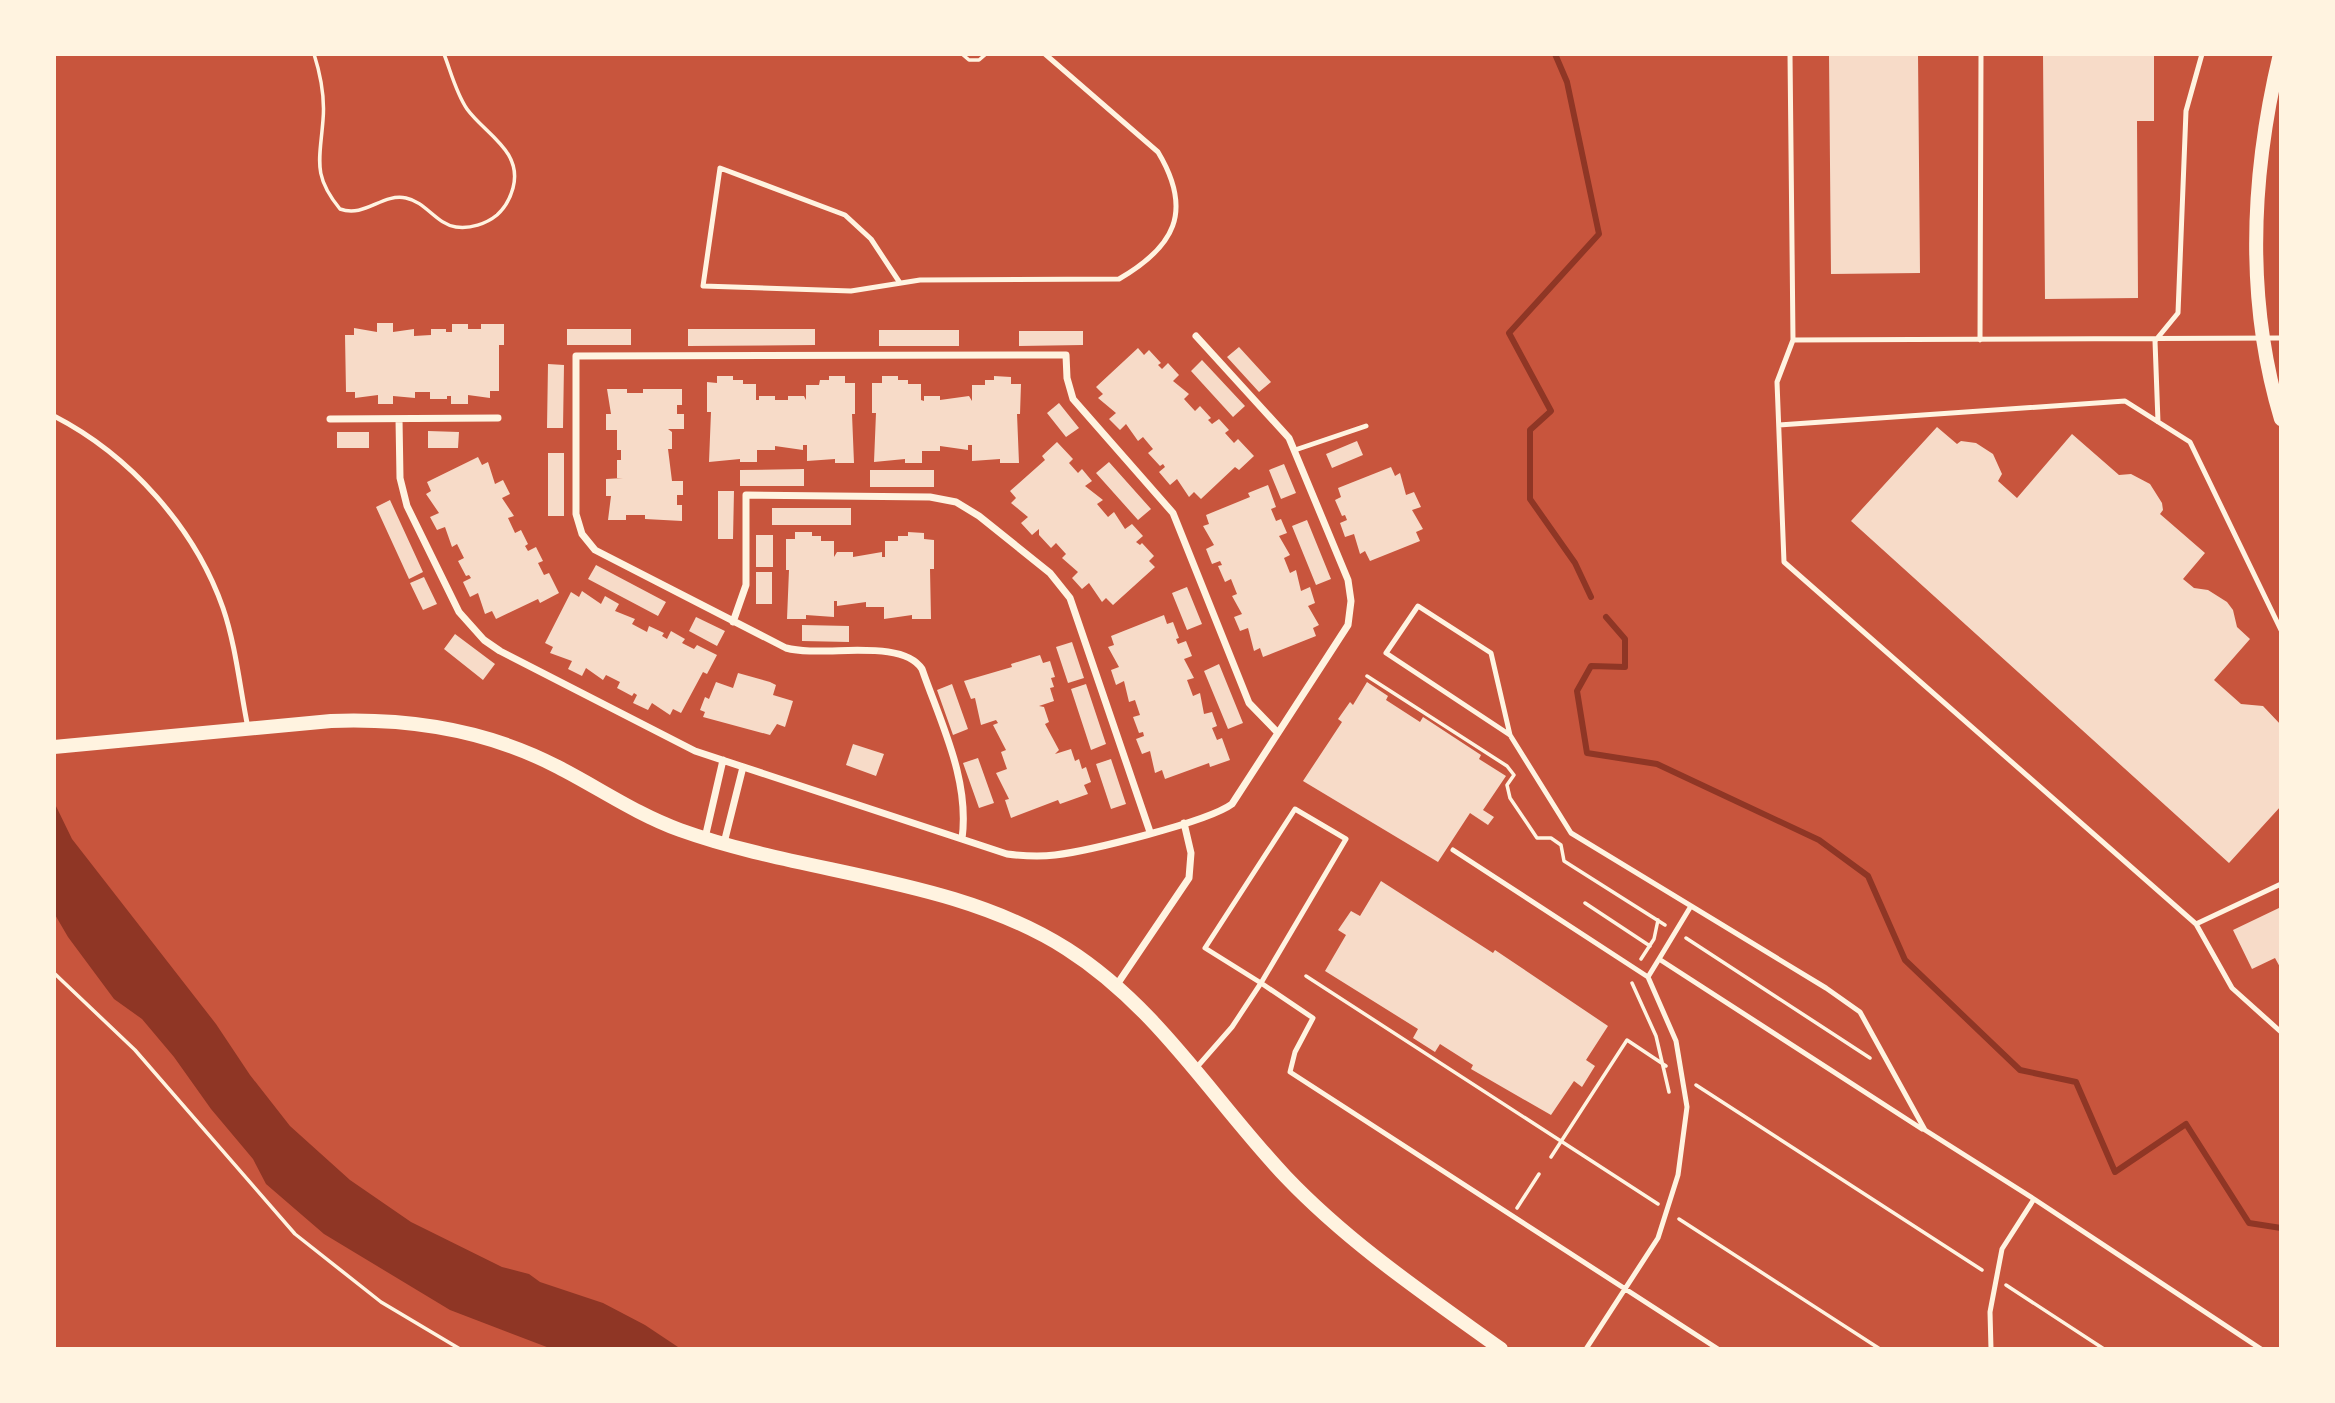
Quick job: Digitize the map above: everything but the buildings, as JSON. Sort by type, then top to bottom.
[{"type":"main road","points":[[2280,54],[2269,101],[2256,204],[2261,339],[2281,419]]},
{"type":"main road","points":[[57,747],[374,720],[433,726],[462,732],[536,756],[645,815],[705,838],[984,910],[1065,948],[1116,986],[1154,1022],[1262,1151],[1334,1223],[1385,1266],[1501,1349]]},
{"type":"street","points":[[400,419],[404,497],[444,587],[470,627],[500,651],[681,745],[1007,854],[1039,857],[1072,852],[1184,823],[1222,811],[1232,804],[1343,636],[1351,613],[1348,580],[1295,450],[1279,426],[1196,336]]},
{"type":"street","points":[[962,839],[966,813],[961,782],[922,669],[914,659],[896,652],[795,651],[777,645],[594,550],[582,534],[576,514],[576,356],[1066,355],[1067,378],[1073,399],[1173,513],[1249,703],[1278,733]]},
{"type":"street","points":[[330,419],[498,418]]},
{"type":"street","points":[[733,622],[746,585],[746,495],[930,497],[968,508],[1050,573],[1070,598],[1150,832]]},
{"type":"street","points":[[705,838],[723,760]]},
{"type":"street","points":[[724,843],[743,766]]},
{"type":"street","points":[[1116,986],[1189,878],[1191,853],[1184,823]]},
{"type":"lane","points":[[900,283],[871,239],[845,215],[720,168],[703,286],[851,291],[920,280],[1119,279],[1147,263],[1168,241],[1175,194],[1169,170],[1158,152],[1045,54]]},
{"type":"lane","points":[[1790,54],[1793,340],[1777,382],[1784,562],[2196,924],[2232,988],[2281,1032]]},
{"type":"lane","points":[[1980,341],[1981,54]]},
{"type":"lane","points":[[2158,422],[2155,341],[2178,313],[2186,111],[2202,54]]},
{"type":"lane","points":[[1793,340],[2155,341],[2281,338]]},
{"type":"lane","points":[[1779,425],[2125,401],[2190,442],[2281,630]]},
{"type":"lane","points":[[54,416],[71,425],[141,479],[189,537],[223,608],[248,729]]},
{"type":"lane","points":[[1295,450],[1366,426]]},
{"type":"lane","points":[[1510,735],[1387,653],[1418,606],[1491,653],[1510,735],[1572,833],[1860,1012],[1925,1130]]},
{"type":"lane","points":[[1195,1069],[1232,1027],[1261,983],[1346,839],[1295,809],[1205,948],[1261,983],[1313,1018],[1295,1052],[1290,1072],[1718,1349]]},
{"type":"lane","points":[[1453,850],[1648,977],[1676,1041],[1688,1107],[1678,1175],[1658,1238],[1586,1349]]},
{"type":"lane","points":[[2196,924],[2281,884]]},
{"type":"lane","points":[[1648,977],[1691,906]]},
{"type":"lane","points":[[1659,959],[2034,1199],[2261,1349]]},
{"type":"lane","points":[[1991,1349],[1990,1312],[2002,1249],[2034,1199]]},
{"type":"path","points":[[314,54],[323,89],[323,119],[317,166],[322,181],[340,209],[361,211],[390,199],[404,197],[415,200],[444,224],[474,226],[492,220],[502,211],[515,174],[512,160],[502,144],[468,109],[444,54]]},
{"type":"path","points":[[962,54],[969,60],[979,60],[986,54]]},
{"type":"path","points":[[1367,676],[1507,766],[1514,775],[1507,785],[1510,798],[1536,838],[1551,838],[1560,845],[1564,861],[1665,925]]},
{"type":"path","points":[[1585,903],[1650,946]]},
{"type":"path","points":[[1641,959],[1650,946],[1658,920]]},
{"type":"path","points":[[1686,938],[1875,1059]]},
{"type":"path","points":[[54,973],[135,1050],[296,1234],[382,1303],[460,1349]]},
{"type":"path","points":[[1306,976],[1660,1205]]},
{"type":"path","points":[[1632,983],[1648,1013],[1665,1065],[1669,1092]]},
{"type":"path","points":[[1551,1157],[1627,1040],[1665,1065]]},
{"type":"path","points":[[1692,1082],[1982,1270]]},
{"type":"path","points":[[1517,1208],[1539,1174]]},
{"type":"path","points":[[1679,1219],[1880,1349]]},
{"type":"path","points":[[2005,1284],[2104,1349]]},
{"type":"shaded area","points":[[54,802],[72,839],[216,1024],[250,1075],[290,1126],[350,1180],[411,1222],[502,1267],[529,1274],[540,1282],[603,1303],[645,1325],[681,1349],[552,1349],[450,1310],[324,1234],[266,1184],[253,1159],[211,1109],[174,1057],[142,1019],[114,999],[68,937],[54,913]]},
{"type":"waterway","points":[[1555,54],[1567,82],[1599,234],[1509,333],[1551,411],[1530,430],[1530,499],[1575,563],[1591,597]]},
{"type":"waterway","points":[[1606,617],[1625,639],[1625,667],[1591,666],[1577,691],[1587,753],[1657,764],[1819,840],[1868,876],[1905,960],[2020,1070],[2076,1082],[2115,1172],[2186,1124],[2249,1223],[2281,1228]]}]
